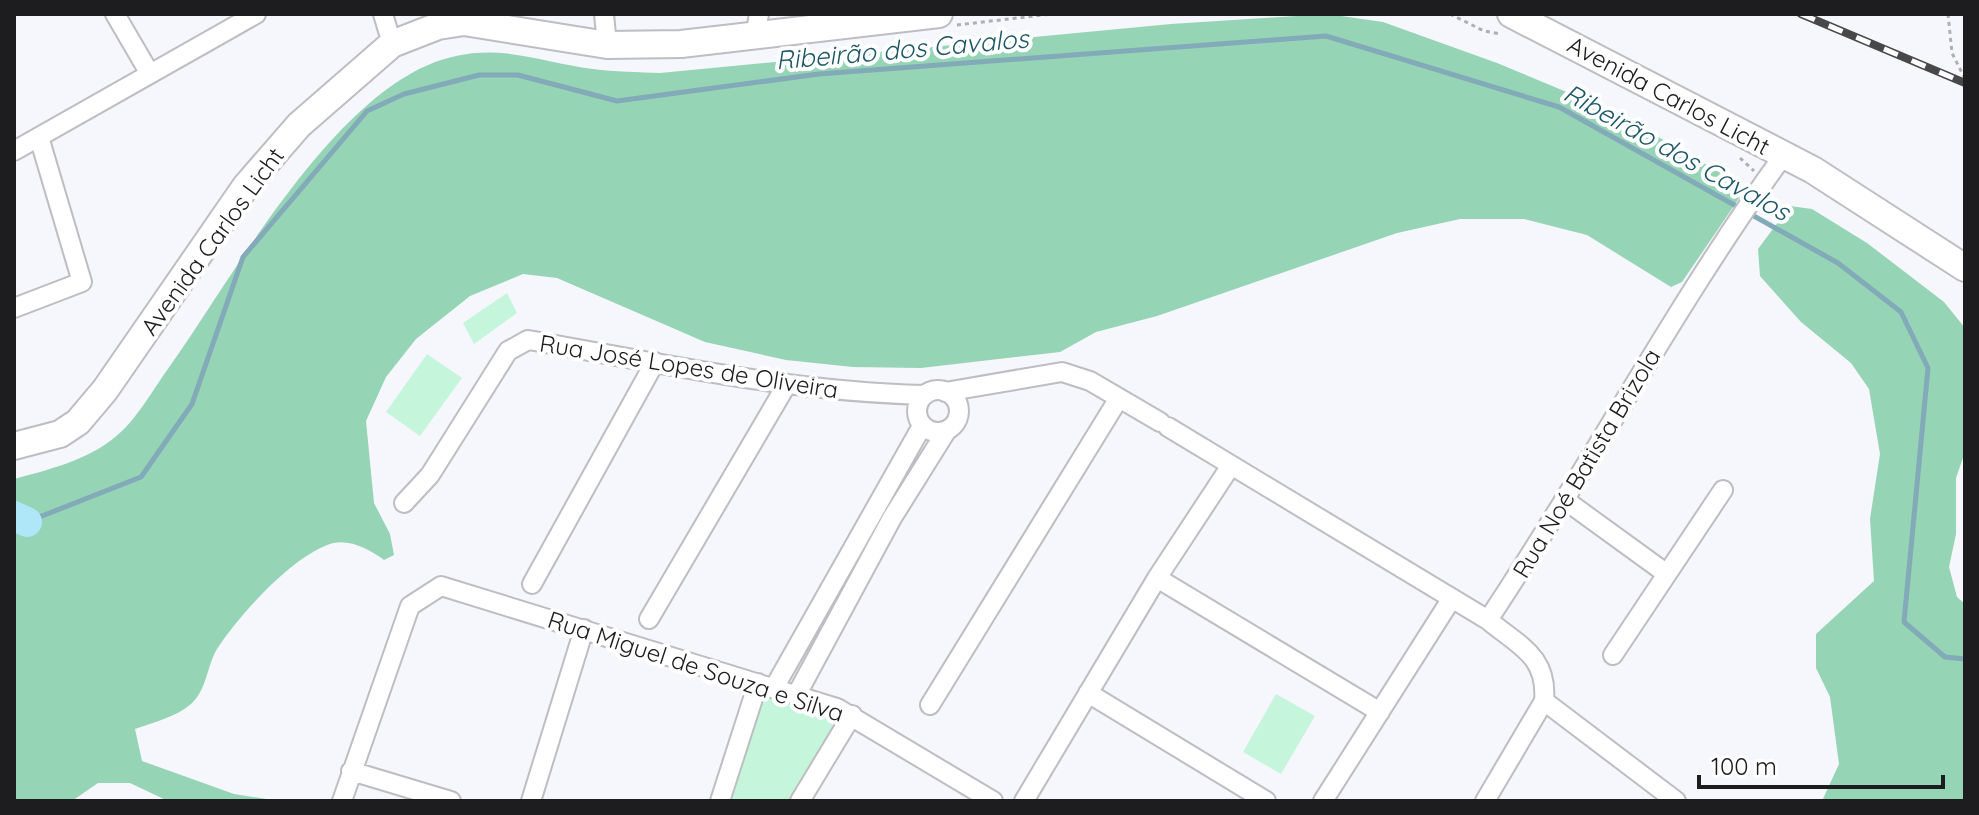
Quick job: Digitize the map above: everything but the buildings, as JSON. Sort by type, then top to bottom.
[{"type":"main road","name":"Avenida Carlos Licht","points":[[1511,14],[1819,173],[1965,268]]},
{"type":"main road","name":"Avenida Carlos Licht","points":[[14,446],[60,434],[78,422],[105,390],[246,186],[299,125],[392,44],[438,26],[464,22],[607,45],[681,44],[757,25],[948,19]]},
{"type":"street","points":[[115,14],[150,74]]},
{"type":"street","points":[[14,151],[256,14]]},
{"type":"street","points":[[383,14],[392,44]]},
{"type":"street","points":[[604,14],[607,45]]},
{"type":"street","points":[[14,308],[82,282],[39,137]]},
{"type":"street","name":"Rua Noé Batista Brizola","points":[[1488,620],[1565,500],[1703,269],[1783,156]]},
{"type":"street","name":"Rua José Lopes de Oliveira","points":[[404,503],[430,475],[508,351],[528,340],[787,384],[865,394],[925,395]]},
{"type":"street","points":[[532,584],[655,362]]},
{"type":"street","points":[[720,801],[766,686],[920,419],[925,395],[1062,372],[1090,381],[1164,424],[1230,467],[1488,620],[1542,667],[1544,701],[1485,801]]},
{"type":"street","points":[[649,619],[787,384]]},
{"type":"street","points":[[958,406],[997,385]]},
{"type":"street","points":[[797,694],[892,518],[947,430],[957,420],[958,406],[945,392]]},
{"type":"street","name":"Rua José Lopes de Oliveira","points":[[865,394],[920,419]]},
{"type":"street","points":[[930,705],[1119,398]]},
{"type":"street","points":[[920,419],[934,432],[947,430]]},
{"type":"street","points":[[1024,801],[1157,578],[1230,467]]},
{"type":"street","points":[[1613,655],[1723,490]]},
{"type":"street","points":[[1565,500],[1667,574]]},
{"type":"street","points":[[1157,578],[1380,712]]},
{"type":"street","name":"Rua Miguel de Souza e Silva","points":[[351,771],[410,606],[428,591],[441,586],[797,694],[852,715],[993,801]]},
{"type":"street","points":[[1323,801],[1452,598]]},
{"type":"street","points":[[531,801],[584,629]]},
{"type":"street","points":[[1088,693],[1266,801]]},
{"type":"street","points":[[1544,701],[1676,801]]},
{"type":"street","points":[[800,801],[852,715]]},
{"type":"street","points":[[342,801],[351,771],[451,801]]},
{"type":"path","points":[[948,19],[1052,14]]},
{"type":"path","points":[[1948,14],[1952,53],[1965,79]]},
{"type":"green space","points":[[1327,14],[1383,22],[1497,63],[1617,113],[1741,185],[1742,194],[1682,282],[1671,287],[1587,235],[1524,219],[1460,219],[1397,233],[1157,316],[1096,332],[1060,352],[921,368],[853,367],[786,360],[705,342],[557,278],[523,274],[470,296],[416,339],[386,377],[366,421],[374,503],[390,534],[394,555],[384,560],[360,546],[340,542],[318,549],[302,559],[253,603],[227,635],[214,655],[200,692],[191,704],[172,716],[135,729],[142,761],[234,794],[279,801],[168,801],[130,783],[98,783],[72,801],[14,801],[14,479],[79,458],[103,446],[122,431],[144,404],[258,234],[294,186],[331,141],[371,102],[413,72],[456,56],[491,53],[593,69],[660,73],[1171,24]]},
{"type":"green space","points":[[1790,206],[1812,209],[1867,243],[1944,302],[1965,328],[1965,452],[1956,478],[1956,534],[1949,567],[1957,597],[1965,604],[1965,801],[1822,801],[1839,764],[1830,697],[1816,668],[1816,634],[1874,581],[1870,519],[1880,454],[1869,389],[1851,363],[1801,322],[1760,276],[1758,249]]},
{"type":"green space","points":[[507,293],[517,313],[474,344],[463,323]]},
{"type":"green space","points":[[427,354],[462,378],[420,436],[386,412]]},
{"type":"green space","points":[[758,683],[852,715],[800,801],[720,801]]},
{"type":"green space","points":[[1276,694],[1315,716],[1281,774],[1243,752]]},
{"type":"waterway","name":"Ribeirão dos Cavalos","points":[[14,527],[141,477],[192,404],[243,257],[367,111],[404,94],[479,75],[518,75],[617,101],[819,74],[1326,36],[1559,107],[1838,263],[1901,312],[1928,368],[1904,622],[1945,657],[1965,659]]},
{"type":"waterway","points":[[14,516],[27,522]]},
{"type":"railway","points":[[1801,14],[1965,83]]}]
